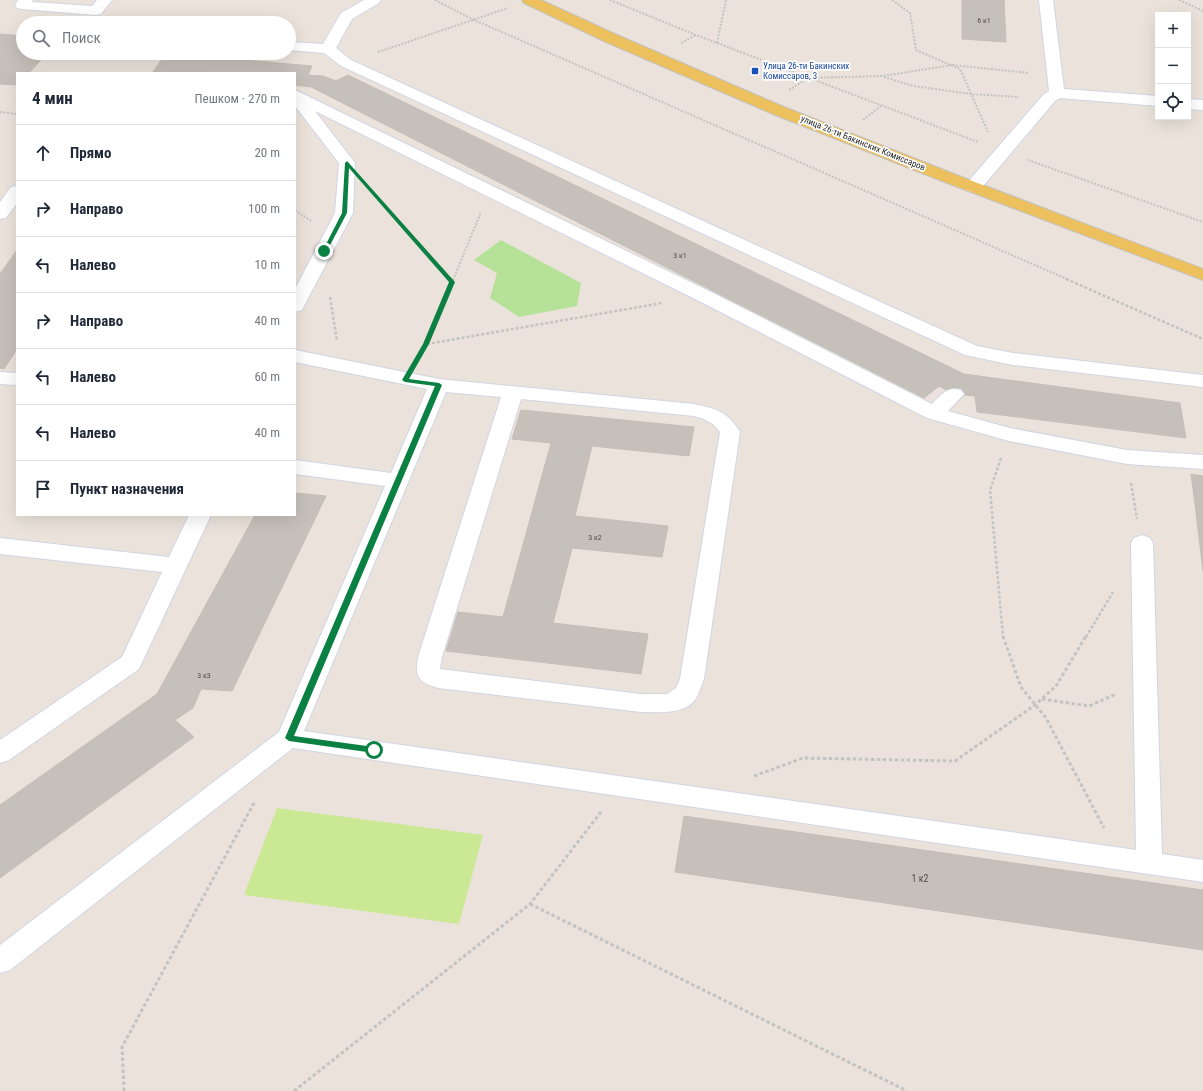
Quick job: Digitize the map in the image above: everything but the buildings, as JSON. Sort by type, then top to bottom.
[{"type":"main road","name":"улица 26-ти Бакинских Комиссаров","points":[[529,0],[678,69],[973,187],[1203,274]]},
{"type":"street","points":[[26,0],[22,5],[96,11],[105,0]]},
{"type":"street","points":[[328,49],[346,16],[374,0]]},
{"type":"street","points":[[973,187],[998,150],[1053,95],[1055,76],[1046,0]]},
{"type":"street","points":[[296,47],[328,49],[346,64],[972,351],[1013,359],[1203,381]]},
{"type":"street","points":[[296,95],[704,296],[934,413],[1009,434],[1127,457],[1203,462]]},
{"type":"street","points":[[1053,95],[1155,101]]},
{"type":"street","points":[[296,96],[347,163],[344,213],[296,304]]},
{"type":"street","points":[[1191,104],[1203,105]]},
{"type":"street","points":[[0,214],[16,192]]},
{"type":"street","points":[[296,356],[340,364],[405,380],[439,385],[513,392],[694,410],[715,415],[725,423],[730,432],[692,679],[686,694],[671,703],[641,703],[438,679],[432,676],[428,671],[430,657],[513,392]]},
{"type":"street","points":[[0,378],[16,379]]},
{"type":"street","points":[[0,961],[289,738],[439,385]]},
{"type":"street","points":[[934,413],[954,394]]},
{"type":"street","points":[[296,467],[398,481]]},
{"type":"street","points":[[0,753],[131,663],[200,516]]},
{"type":"street","points":[[1142,544],[1149,863]]},
{"type":"street","points":[[0,546],[177,566]]},
{"type":"street","points":[[289,738],[619,787],[1203,870]]},
{"type":"path","points":[[435,0],[472,19],[1203,339]]},
{"type":"path","points":[[610,0],[696,35],[998,150],[1203,222]]},
{"type":"path","points":[[717,43],[726,0]]},
{"type":"path","points":[[892,0],[910,13],[916,50],[960,69],[998,150]]},
{"type":"path","points":[[1179,0],[1203,11]]},
{"type":"path","points":[[346,64],[472,19],[508,8]]},
{"type":"path","points":[[675,45],[696,35]]},
{"type":"path","points":[[787,91],[808,78],[883,76],[952,65],[1055,76]]},
{"type":"path","points":[[883,76],[913,86],[971,94],[1053,95]]},
{"type":"path","points":[[0,112],[16,114]]},
{"type":"path","points":[[347,163],[452,282]]},
{"type":"path","points":[[405,380],[426,344],[490,191]]},
{"type":"path","points":[[426,344],[704,296]]},
{"type":"path","points":[[1009,434],[990,490],[1002,634],[1021,687],[1046,718],[1120,858]]},
{"type":"path","points":[[1127,457],[1142,544]]},
{"type":"path","points":[[753,776],[803,758],[955,761],[1009,722],[1036,705],[1056,686],[1113,591]]},
{"type":"path","points":[[1042,699],[1089,706],[1145,681]]},
{"type":"path","points":[[294,1091],[530,904],[619,787]]},
{"type":"path","points":[[124,1091],[122,1047],[255,801]]},
{"type":"path","points":[[530,904],[907,1091]]},
{"type":"green space","points":[[501,240],[581,283],[577,306],[519,317],[490,298],[497,273],[474,260]]},
{"type":"green space","points":[[277,808],[483,835],[459,924],[244,895]]},
{"type":"place","name":"Улица 26-ти Бакинских Комиссаров, 3","points":[[755,71]]},
{"type":"route","points":[[324,251],[344,213],[347,163],[452,282],[426,344],[405,380],[439,385],[289,738],[374,750]]}]
